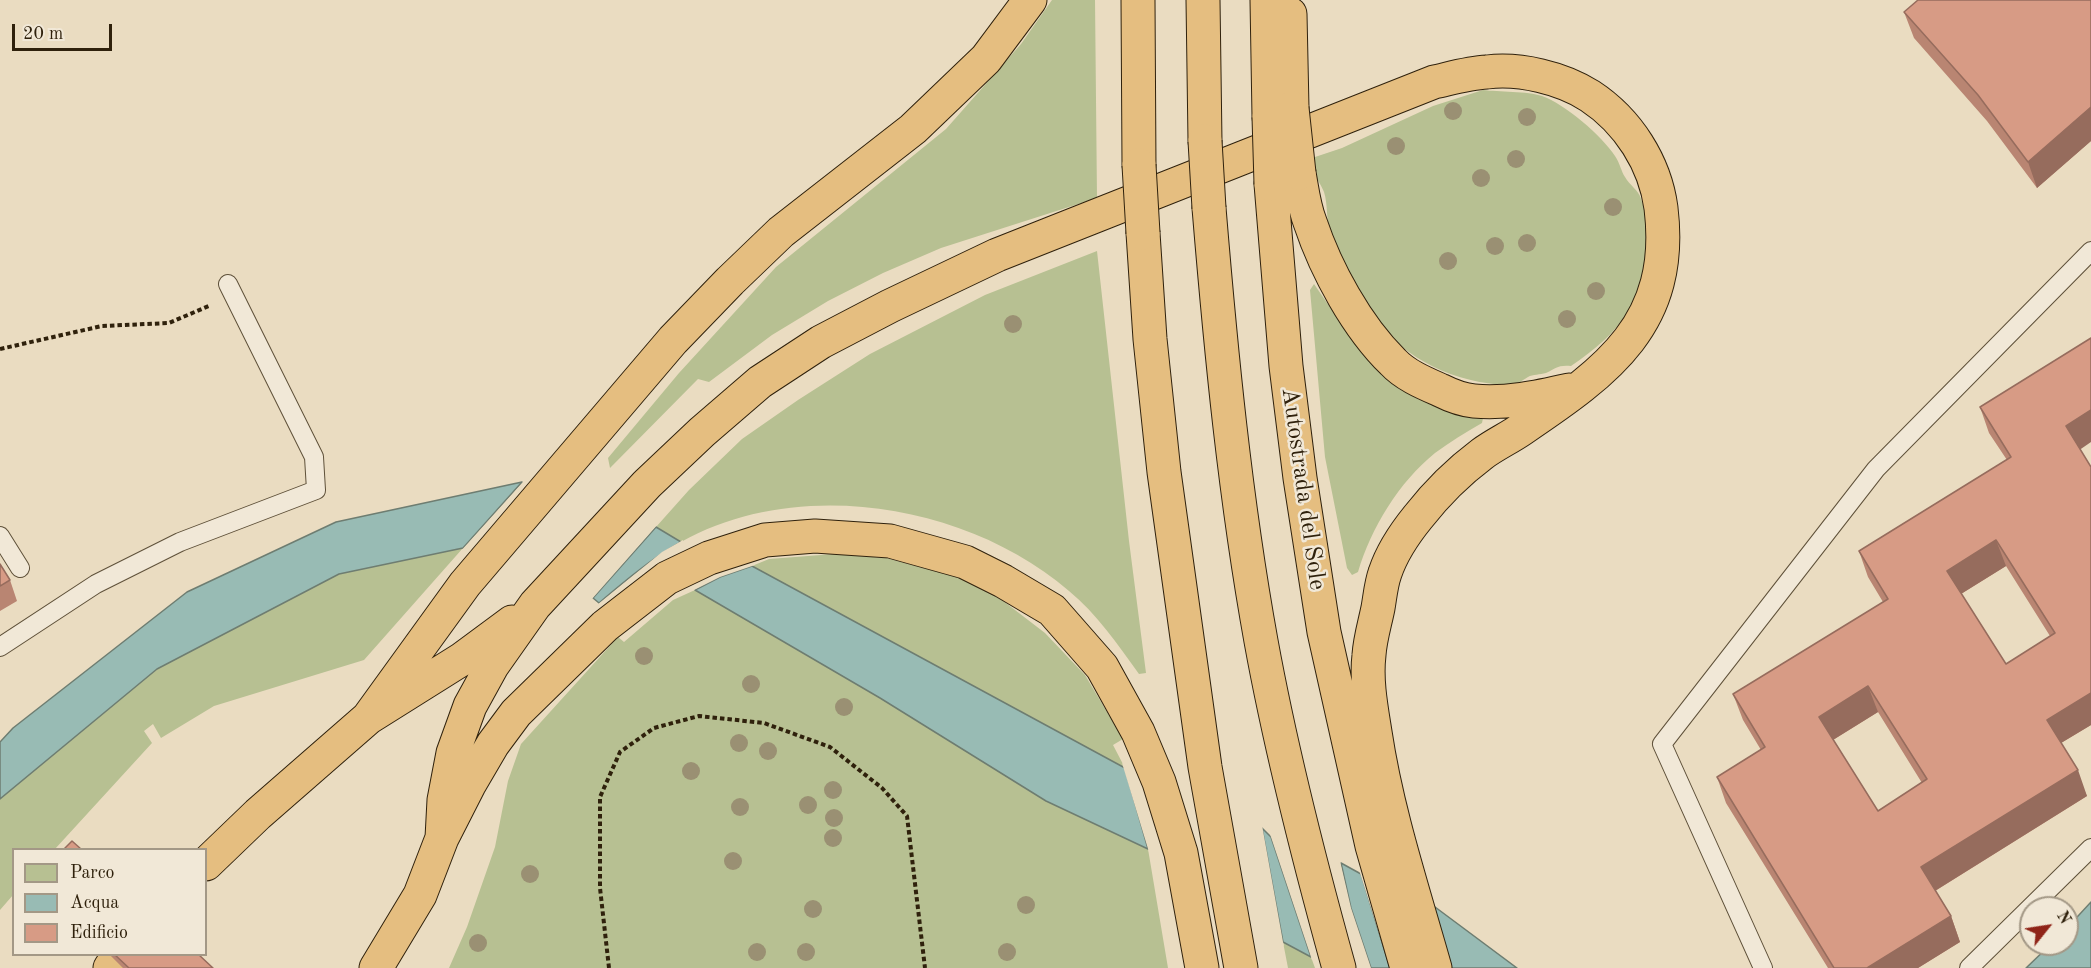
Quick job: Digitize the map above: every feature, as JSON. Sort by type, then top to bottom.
[{"type":"highway","points":[[207,863],[258,814],[368,718],[465,584],[674,340],[730,281],[781,232],[913,129],[986,59],[1030,0]]},
{"type":"highway","points":[[1138,0],[1139,165],[1150,339],[1164,472],[1205,767],[1241,968]]},
{"type":"highway","points":[[1203,0],[1205,141],[1209,208],[1223,375],[1237,488],[1261,641],[1288,767],[1315,882],[1340,968]]},
{"type":"highway","name":"Autostrada del Sole","points":[[1267,0],[1281,112],[1285,179],[1286,366],[1300,478],[1324,632],[1385,842],[1407,968]]},
{"type":"highway","points":[[1281,112],[1289,0]]},
{"type":"highway","points":[[368,718],[476,665],[647,484],[702,432],[760,382],[821,342],[997,255],[1417,88],[1434,82],[1489,71],[1539,77],[1564,84],[1589,95],[1612,113],[1628,130],[1643,153],[1660,202],[1663,223],[1661,271],[1656,290],[1638,330],[1606,367],[1520,431],[1483,453],[1452,480],[1427,505],[1404,535],[1385,573],[1368,656],[1370,701],[1380,765],[1385,842],[1435,968]]},
{"type":"highway","points":[[1285,179],[1309,220],[1323,254],[1365,330],[1394,364],[1422,382],[1473,401],[1534,398],[1582,387]]},
{"type":"highway","points":[[376,968],[420,895],[442,838],[493,744],[510,721],[605,626],[667,578],[709,558],[765,540],[815,536],[890,541],[965,562],[1052,610],[1102,667],[1138,732],[1159,782],[1181,853],[1202,968]]},
{"type":"highway","points":[[442,838],[444,800],[453,753],[470,706],[476,665]]},
{"type":"lane","points":[[1763,968],[1662,744],[1876,469],[2091,251]]},
{"type":"lane","points":[[0,647],[96,584],[180,542],[316,490],[314,457],[231,289]]},
{"type":"lane","points":[[0,536],[20,568]]},
{"type":"lane","points":[[1969,968],[2091,848]]},
{"type":"path","points":[[0,349],[102,326],[169,323],[231,289]]},
{"type":"path","points":[[609,968],[600,888],[600,797],[620,752],[654,728],[699,716],[764,723],[830,747],[882,788],[901,809],[907,816],[925,968]]},
{"type":"green space","points":[[1052,0],[1095,0],[1097,198],[941,248],[883,273],[828,301],[772,335],[709,382],[698,379],[610,468],[608,458],[679,373],[776,267],[946,129],[1021,44]]},
{"type":"green space","points":[[1483,90],[1536,94],[1561,106],[1609,148],[1627,180],[1640,196],[1644,208],[1646,239],[1641,280],[1635,298],[1616,328],[1571,366],[1560,366],[1511,385],[1469,380],[1451,374],[1416,357],[1386,333],[1367,310],[1344,265],[1329,227],[1324,192],[1311,168],[1309,159],[1342,148],[1433,106]]},
{"type":"green space","points":[[1097,251],[1146,673],[1139,674],[1107,630],[1079,600],[1028,561],[982,537],[933,520],[881,509],[829,506],[777,510],[727,522],[681,542],[656,527],[689,490],[742,439],[870,354],[985,295]]},
{"type":"green space","points":[[1314,284],[1366,355],[1479,413],[1483,418],[1482,423],[1435,453],[1398,492],[1370,539],[1358,572],[1352,575],[1347,568],[1325,457],[1310,290]]},
{"type":"green space","points":[[463,548],[364,660],[214,706],[161,738],[153,724],[144,731],[152,743],[56,848],[12,848],[12,896],[0,910],[0,799],[157,669],[339,574]]},
{"type":"green space","points":[[834,554],[886,558],[957,577],[1002,600],[1045,633],[1085,675],[1123,739],[1113,745],[1125,768],[752,566],[769,559]]},
{"type":"green space","points":[[695,590],[880,698],[1046,801],[1148,849],[1168,968],[449,968],[467,927],[495,847],[508,781],[521,744],[618,637],[624,642],[673,600]]},
{"type":"green space","points":[[1283,942],[1311,957],[1315,968],[1288,968]]},
{"type":"water","points":[[522,482],[463,548],[339,574],[157,669],[0,799],[0,742],[13,728],[187,592],[336,522]]},
{"type":"water","points":[[656,527],[681,542],[649,563],[599,603],[593,598]]},
{"type":"water","points":[[752,566],[1125,768],[1148,849],[1046,801],[880,698],[695,590],[720,577]]},
{"type":"water","points":[[1262,828],[1271,837],[1311,957],[1283,942]]},
{"type":"water","points":[[1341,863],[1361,874],[1390,968],[1371,968],[1351,908]]},
{"type":"water","points":[[1427,901],[1517,968],[1448,968]]},
{"type":"water","points":[[2091,902],[2091,968],[2026,968],[2038,956],[2079,956],[2079,915]]},
{"type":"pier","points":[[525,480],[525,484],[465,550],[460,552]]},
{"type":"pier","points":[[658,524],[591,600],[590,596]]},
{"type":"pier","points":[[683,540],[683,544],[632,579],[601,606],[597,605],[662,552]]},
{"type":"pier","points":[[751,563],[755,565],[720,577],[692,591],[693,587],[718,574]]},
{"type":"pier","points":[[1122,763],[1128,767],[1151,848],[1149,852]]},
{"type":"pier","points":[[1262,825],[1284,946],[1280,943],[1259,829]]},
{"type":"pier","points":[[1269,831],[1274,836],[1314,956],[1312,960]]},
{"type":"pier","points":[[1340,861],[1351,908],[1371,968],[1368,968],[1349,909],[1338,864]]},
{"type":"pier","points":[[1359,870],[1362,872],[1393,968],[1390,968]]},
{"type":"building","points":[[1918,0],[2091,0],[2091,107],[2028,162],[1978,95],[1904,12]]},
{"type":"building","points":[[2091,338],[2091,410],[2066,426],[2091,467],[2091,693],[2047,720],[2078,770],[1921,867],[1951,916],[1867,968],[1834,968],[1717,777],[1765,747],[1733,694],[1888,599],[1859,551],[2011,457],[1980,407]],"holes":[[[1996,540],[2055,633],[2006,664],[1947,571]],[[1868,686],[1927,779],[1878,811],[1819,717]]]},
{"type":"building","points":[[0,564],[10,580],[0,586]]},
{"type":"building","points":[[72,841],[80,848],[65,848]]},
{"type":"building","points":[[116,956],[200,956],[213,968],[129,968]]}]
